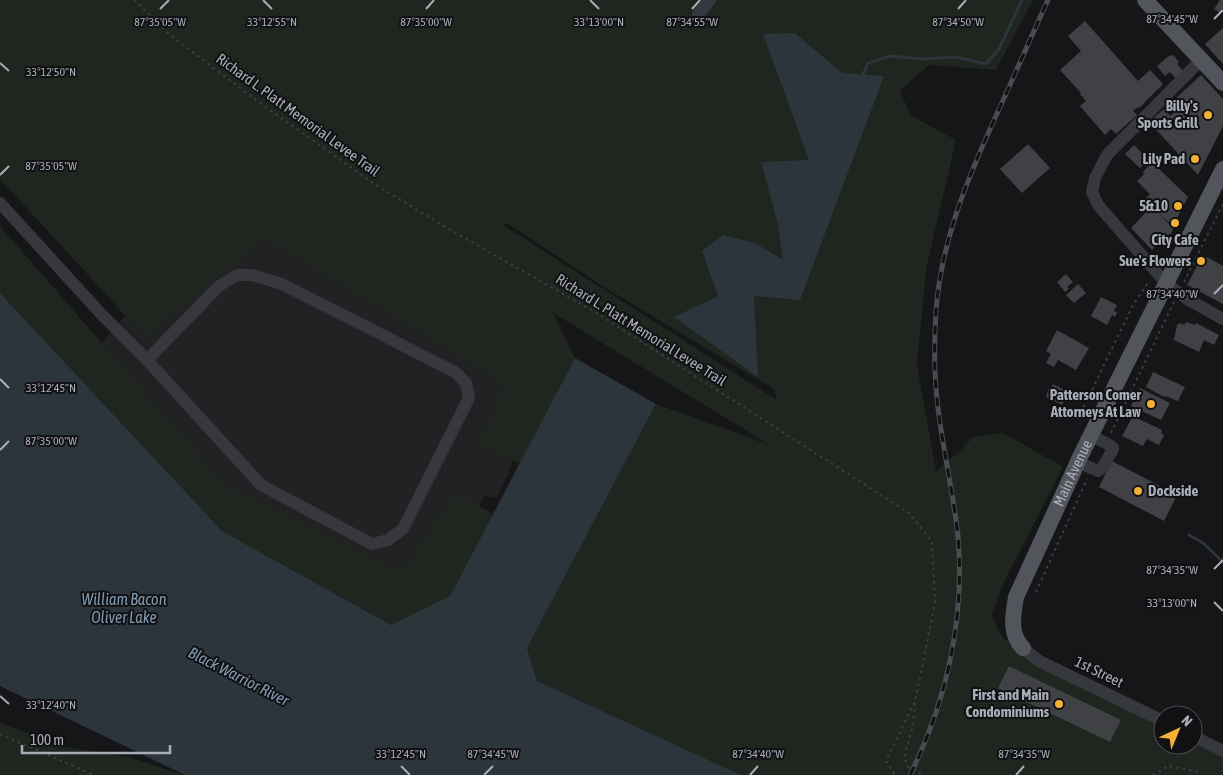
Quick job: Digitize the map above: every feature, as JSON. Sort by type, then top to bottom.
[{"type":"main road","points":[[1145,0],[1223,83]]},
{"type":"main road","name":"Main Avenue","points":[[1023,648],[1015,635],[1013,622],[1016,597],[1098,439],[1166,283],[1223,169]]},
{"type":"street","points":[[698,14],[710,0]]},
{"type":"street","points":[[1201,60],[1107,155],[1096,177],[1092,192],[1098,205],[1166,283],[1187,300],[1223,319]]},
{"type":"street","points":[[0,203],[261,485],[372,544],[388,540],[403,529],[469,398],[466,383],[455,372],[282,284],[252,275],[237,275],[219,286],[147,360]]},
{"type":"street","points":[[1085,465],[1098,471],[1102,468],[1112,451],[1113,448],[1098,439]]},
{"type":"street","name":"1st Street","points":[[1023,648],[1039,661],[1153,716]]},
{"type":"street","points":[[1203,741],[1223,751]]},
{"type":"path","name":"Richard L. Platt Memorial Levee Trail","points":[[134,0],[170,34],[256,100],[373,183],[452,231],[595,312],[909,513],[932,541],[935,603],[915,701],[886,760],[895,775]]},
{"type":"path","points":[[1098,439],[1179,293],[1223,204]]},
{"type":"path","points":[[1078,419],[1132,307]]},
{"type":"path","points":[[1036,592],[1085,465]]},
{"type":"path","points":[[915,701],[913,726],[904,757],[908,766],[924,775]]},
{"type":"path","points":[[0,734],[94,775]]},
{"type":"path","points":[[1153,775],[1168,766],[1196,771],[1201,775]]},
{"type":"shaded area","points":[[0,0],[1033,0],[996,70],[929,65],[900,90],[910,115],[956,140],[926,270],[917,365],[936,471],[958,453],[973,437],[1003,433],[1063,467],[1002,586],[992,615],[997,628],[1004,639],[1048,668],[1153,720],[1153,755],[1203,755],[1203,744],[1223,754],[1223,775],[741,775],[537,681],[527,648],[656,404],[772,446],[553,313],[575,358],[520,463],[478,444],[505,384],[266,238],[145,337],[0,179]],"holes":[[[507,223],[604,287],[774,389],[777,400],[503,225]]]},
{"type":"shaded area","points":[[238,179],[549,368],[523,427],[509,473],[496,498],[485,496],[427,597],[214,533],[86,362]]},
{"type":"shaded area","points":[[0,226],[228,488],[402,571],[456,493],[493,514],[450,596],[391,625],[222,531],[0,293]]},
{"type":"shaded area","points":[[0,722],[60,746],[129,757],[184,775],[0,775]]},
{"type":"water","points":[[795,33],[842,73],[884,76],[800,300],[754,296],[758,377],[674,317],[718,296],[702,251],[723,235],[755,243],[783,260],[777,220],[761,162],[809,160],[763,34]]},
{"type":"water","name":"William Bacon Oliver Lake","points":[[0,293],[222,531],[391,625],[450,596],[575,358],[656,404],[527,648],[537,681],[741,775],[185,775],[0,686]]},
{"type":"building","points":[[1220,0],[1223,0],[1223,8],[1220,13],[1214,9]]},
{"type":"building","points":[[1085,21],[1138,81],[1150,70],[1163,84],[1139,108],[1133,111],[1137,115],[1116,134],[1111,129],[1105,135],[1080,106],[1086,101],[1081,93],[1060,70],[1081,51],[1068,36]]},
{"type":"building","points":[[1223,28],[1223,64],[1205,44]]},
{"type":"building","points":[[1170,55],[1173,55],[1179,62],[1177,64],[1184,72],[1176,79],[1170,72],[1165,76],[1157,66]]},
{"type":"building","points":[[1201,75],[1223,99],[1223,126],[1198,175],[1149,122],[1164,109],[1170,116],[1183,104],[1177,97]]},
{"type":"building","points":[[1028,144],[1050,168],[1022,193],[1000,169]]},
{"type":"building","points":[[1134,145],[1149,160],[1140,168],[1125,154]]},
{"type":"building","points":[[1152,162],[1188,197],[1173,226],[1159,214],[1173,228],[1171,234],[1165,235],[1152,250],[1131,228],[1152,206],[1145,199],[1150,194],[1137,181]]},
{"type":"building","points":[[1207,257],[1223,266],[1223,304],[1187,285],[1198,264]]},
{"type":"building","points":[[1066,274],[1073,282],[1067,287],[1069,289],[1065,292],[1057,282]]},
{"type":"building","points":[[1078,284],[1086,293],[1074,303],[1066,295]]},
{"type":"building","points":[[1101,297],[1117,305],[1114,311],[1117,312],[1115,317],[1112,315],[1107,325],[1091,316]]},
{"type":"building","points":[[1186,322],[1195,325],[1196,323],[1219,335],[1214,345],[1204,340],[1199,352],[1174,340],[1177,325],[1180,323],[1184,325]]},
{"type":"building","points":[[1057,330],[1089,348],[1076,370],[1058,360],[1054,367],[1046,363],[1051,354],[1046,351]]},
{"type":"building","points":[[1153,372],[1185,387],[1178,401],[1164,397],[1146,387]]},
{"type":"building","points":[[1053,384],[1071,393],[1067,401],[1065,400],[1062,405],[1046,397],[1049,387],[1051,388]]},
{"type":"building","name":"Patterson Comer Attorneys At Law","points":[[1140,388],[1170,403],[1161,420],[1131,406]]},
{"type":"building","points":[[1133,416],[1162,430],[1161,433],[1164,435],[1159,445],[1147,439],[1143,446],[1122,436]]},
{"type":"building","name":"Dockside","points":[[1112,461],[1177,495],[1164,521],[1099,487]]},
{"type":"building","name":"First and Main Condominiums","points":[[1009,666],[1121,720],[1110,742],[998,688]]},
{"type":"waterway","points":[[862,77],[868,63],[891,56],[922,59],[956,57],[986,64],[999,49],[1022,0]]},
{"type":"waterway","points":[[1189,535],[1203,543],[1223,562]]},
{"type":"railway","points":[[910,775],[923,747],[943,688],[956,628],[959,598],[958,536],[936,392],[936,311],[943,260],[965,188],[1048,0]]},
{"type":"place","name":"Billy's Sports Grill","points":[[1208,115]]},
{"type":"place","name":"Lily Pad","points":[[1195,159]]},
{"type":"place","name":"5&10","points":[[1178,206]]},
{"type":"place","name":"City Cafe","points":[[1175,223]]},
{"type":"place","name":"Sue's Flowers","points":[[1201,261]]},
{"type":"place","name":"Patterson Comer Attorneys At Law","points":[[1151,404]]},
{"type":"place","name":"Dockside","points":[[1138,491]]},
{"type":"place","name":"First and Main Condominiums","points":[[1059,704]]},
{"type":"water label","name":"Black Warrior River","points":[[239,676]]}]
